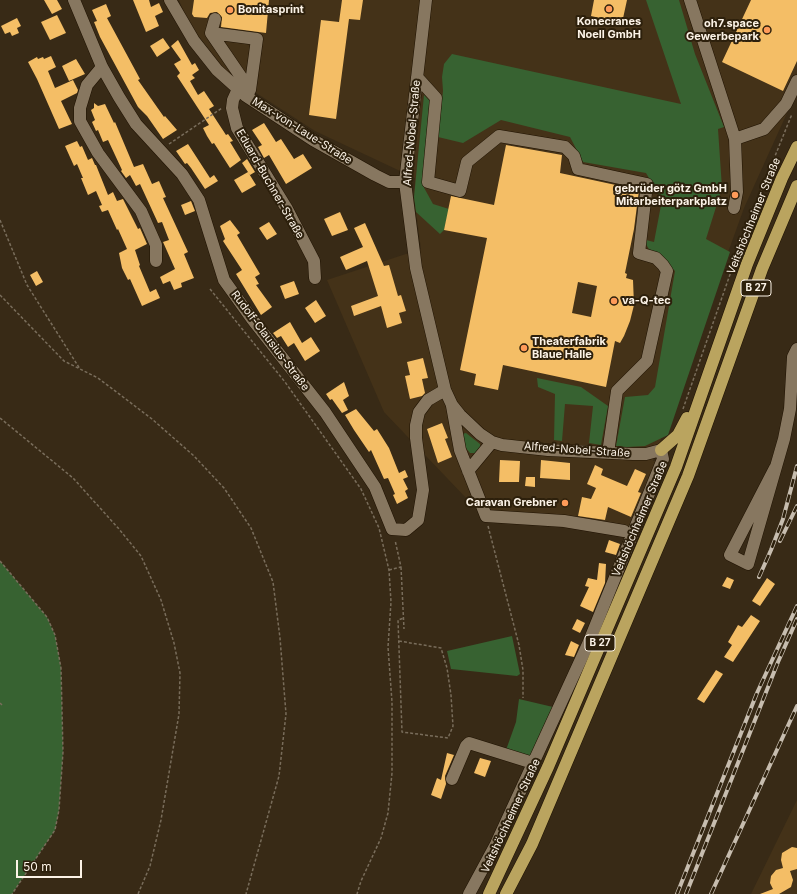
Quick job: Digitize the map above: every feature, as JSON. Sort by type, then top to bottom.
[{"type":"highway","name":"Veitshöchheimer Straße","points":[[489,894],[548,767],[658,512],[704,390],[747,264],[782,178],[797,147]]},
{"type":"highway","name":"B 27","points":[[506,894],[532,844],[688,476],[762,269],[797,186]]},
{"type":"highway","points":[[661,450],[678,435],[685,424],[695,395],[704,390]]},
{"type":"street","name":"Rudolf-Clausius-Straße","points":[[74,0],[102,67],[136,124],[182,174],[199,200],[224,280],[252,319],[334,425],[375,487],[392,529]]},
{"type":"street","name":"Max-von-Laue-Straße","points":[[170,0],[194,41],[217,70],[313,140],[390,182],[405,182]]},
{"type":"street","name":"Alfred-Nobel-Straße","points":[[426,0],[405,182],[416,268],[446,390],[452,405],[460,450],[486,516]]},
{"type":"street","points":[[690,0],[735,139],[737,192],[734,208]]},
{"type":"street","points":[[215,19],[211,33],[245,91]]},
{"type":"street","points":[[211,33],[258,39],[245,91],[232,103]]},
{"type":"street","points":[[102,67],[87,84],[80,108],[80,121],[98,153],[141,211],[156,245],[156,261]]},
{"type":"street","points":[[417,77],[436,98],[428,182],[460,190],[467,162],[499,136],[565,147],[574,156],[578,170],[647,184],[639,252],[656,258],[667,271],[648,361],[618,391],[608,453]]},
{"type":"street","points":[[735,139],[764,129],[786,104],[797,81]]},
{"type":"street","name":"Eduard-Buchner-Straße","points":[[232,103],[233,116],[237,128],[287,209],[314,261],[315,278]]},
{"type":"street","points":[[775,468],[730,555],[748,564],[762,520],[790,410],[793,358],[797,349]]},
{"type":"street","points":[[392,529],[406,530],[418,520],[423,490],[416,438],[416,425],[419,412],[428,400],[446,390]]},
{"type":"street","name":"Alfred-Nobel-Straße","points":[[452,405],[460,416],[480,434],[492,442],[548,450],[608,453],[646,454],[661,450]]},
{"type":"street","points":[[468,472],[492,442]]},
{"type":"street","name":"Veitshöchheimer Straße","points":[[469,894],[496,844],[588,644],[662,464],[663,459],[661,450]]},
{"type":"street","points":[[486,516],[564,521],[624,531]]},
{"type":"street","points":[[452,779],[466,746],[469,743],[533,763]]},
{"type":"path","points":[[160,150],[232,103]]},
{"type":"path","points":[[682,412],[707,336],[748,223],[794,109]]},
{"type":"path","points":[[0,220],[27,285],[80,369]]},
{"type":"path","points":[[210,289],[285,382],[361,489],[379,528],[390,570],[391,602],[388,647],[392,702],[392,773],[388,813],[380,838],[361,881],[357,894]]},
{"type":"path","points":[[0,295],[64,361],[98,378],[152,419],[194,456],[224,488],[251,528],[273,582],[280,638],[286,714],[279,776],[246,894]]},
{"type":"path","points":[[0,418],[73,478],[141,556],[161,600],[174,643],[180,673],[179,714],[161,820],[150,866],[138,894]]},
{"type":"path","points":[[486,516],[519,645],[523,670],[523,698]]},
{"type":"path","points":[[392,529],[401,567],[404,629]]},
{"type":"path","points":[[0,561],[47,617],[55,635],[61,668],[63,752],[59,810],[55,830],[12,894]]},
{"type":"path","points":[[390,570],[401,567]]},
{"type":"path","points":[[399,641],[442,648],[451,695],[453,726],[448,738],[402,732],[398,620],[404,618]]},
{"type":"shaded area","points":[[179,0],[797,0],[797,91],[744,208],[653,461],[657,461],[626,538],[571,527],[488,521],[384,412],[327,280],[421,249],[414,197],[415,178],[315,131],[230,76],[189,24]]},
{"type":"shaded area","points":[[797,800],[797,894],[751,894]]},
{"type":"green space","points":[[646,0],[679,0],[695,54],[724,127],[718,129],[722,188],[706,239],[730,252],[668,435],[645,446],[627,447],[616,446],[625,397],[648,395],[655,387],[675,271],[659,255],[649,249],[645,243],[646,240],[654,242],[662,200],[646,173],[583,162],[570,137],[501,120],[463,143],[438,137],[443,91],[442,77],[444,64],[452,54],[681,104]]},
{"type":"green space","points":[[424,95],[431,102],[422,184],[433,204],[449,209],[444,230],[440,234],[416,212],[414,197]]},
{"type":"green space","points":[[537,378],[581,387],[608,406],[601,445],[589,443],[593,406],[565,404],[562,441],[554,440],[555,394],[538,387]]},
{"type":"green space","points":[[466,433],[480,444],[480,448],[476,453],[470,453],[465,447],[462,434]]},
{"type":"green space","points":[[0,561],[47,617],[55,635],[61,668],[63,752],[59,810],[55,830],[12,894],[0,894]]},
{"type":"green space","points":[[512,636],[520,674],[517,676],[451,669],[447,651]]},
{"type":"green space","points":[[519,699],[553,707],[530,757],[506,750],[516,722]]},
{"type":"building","points":[[44,0],[57,0],[62,9],[52,14]]},
{"type":"building","points":[[133,0],[149,0],[151,7],[159,3],[163,12],[155,16],[159,26],[146,32]]},
{"type":"building","name":"Bonitasprint","points":[[194,0],[269,0],[266,33],[221,27],[222,17],[217,12],[210,13],[207,18],[194,17],[192,14]]},
{"type":"building","points":[[342,0],[363,0],[360,20],[349,19],[336,119],[309,115],[321,20],[339,22]]},
{"type":"building","name":"Konecranes Noell GmbH","points":[[594,0],[627,0],[622,23],[591,16]]},
{"type":"building","name":"oh7.space Gewerbepark","points":[[751,0],[797,0],[797,61],[783,91],[722,62]]},
{"type":"building","points":[[106,4],[111,16],[107,18],[140,79],[138,80],[164,117],[165,116],[177,130],[163,139],[147,116],[138,107],[100,37],[94,22],[97,21],[92,10]]},
{"type":"building","points":[[57,15],[66,33],[50,40],[41,22]]},
{"type":"building","points":[[17,18],[21,26],[17,28],[19,33],[12,36],[10,32],[5,34],[1,26]]},
{"type":"building","points":[[163,38],[170,48],[157,57],[150,46]]},
{"type":"building","points":[[178,40],[192,65],[195,63],[199,70],[192,75],[195,78],[190,81],[198,95],[204,91],[214,106],[209,109],[226,135],[228,134],[233,141],[230,142],[241,160],[230,168],[214,143],[212,144],[207,136],[203,128],[209,125],[177,76],[180,73],[174,64],[181,60],[171,46]]},
{"type":"building","points":[[51,56],[56,67],[48,71],[55,88],[73,80],[78,90],[77,93],[61,101],[72,124],[59,129],[28,62],[37,57],[38,59],[43,57],[44,59]]},
{"type":"building","points":[[76,59],[85,74],[69,81],[62,66]]},
{"type":"building","points":[[94,103],[98,106],[105,104],[114,123],[115,122],[134,167],[143,164],[152,184],[159,181],[166,197],[163,198],[188,252],[184,254],[194,278],[181,283],[182,287],[174,290],[170,281],[163,284],[160,277],[175,269],[163,242],[169,240],[162,222],[158,223],[140,184],[136,186],[130,175],[126,178],[121,171],[122,170],[108,140],[103,142],[98,130],[96,131],[92,122],[95,120],[91,110],[94,108]]},
{"type":"building","points":[[264,123],[276,142],[281,139],[294,159],[303,154],[312,168],[286,184],[269,155],[264,158],[258,147],[262,145],[252,130]]},
{"type":"building","points":[[77,141],[80,147],[82,146],[88,160],[92,158],[108,195],[113,192],[117,201],[123,199],[138,229],[140,228],[147,244],[135,250],[140,265],[139,266],[150,292],[156,289],[160,298],[142,306],[130,279],[128,280],[122,268],[119,253],[127,249],[118,229],[117,230],[108,210],[102,212],[99,206],[102,205],[96,191],[88,195],[77,164],[74,166],[65,146]]},
{"type":"building","points":[[188,144],[210,178],[214,175],[218,181],[205,189],[191,168],[187,163],[185,164],[176,151]]},
{"type":"building","points":[[506,145],[562,155],[560,173],[639,190],[634,229],[625,273],[627,274],[626,278],[633,280],[634,305],[624,336],[620,343],[615,341],[606,387],[503,365],[498,390],[474,385],[476,374],[460,370],[487,238],[444,230],[451,196],[494,205]],"holes":[[[578,282],[597,286],[591,317],[572,313]]]},
{"type":"building","points":[[247,159],[255,172],[250,175],[242,163]]},
{"type":"building","points":[[248,172],[256,185],[242,193],[234,180]]},
{"type":"building","points":[[191,201],[195,211],[185,215],[181,205]]},
{"type":"building","points":[[340,212],[348,230],[332,236],[324,219]]},
{"type":"building","points":[[230,220],[240,233],[237,235],[260,274],[255,277],[259,284],[256,285],[272,307],[261,315],[236,274],[242,270],[223,241],[225,239],[220,226]]},
{"type":"building","points":[[269,222],[277,234],[267,240],[259,228]]},
{"type":"building","points":[[365,223],[384,266],[389,265],[398,296],[401,295],[406,311],[399,313],[402,323],[387,328],[381,306],[354,316],[351,306],[378,296],[367,261],[346,270],[340,257],[363,247],[354,228]]},
{"type":"building","points":[[37,271],[43,282],[36,286],[30,275]]},
{"type":"building","points":[[294,281],[299,294],[285,299],[280,286]]},
{"type":"building","points":[[316,300],[326,316],[315,323],[305,308]]},
{"type":"building","points":[[290,322],[302,343],[311,337],[320,351],[305,361],[294,343],[288,347],[281,336],[277,338],[273,333]]},
{"type":"building","points":[[423,358],[428,378],[422,379],[425,393],[422,396],[410,399],[405,376],[410,375],[407,362]]},
{"type":"building","points":[[344,382],[349,396],[343,400],[348,410],[342,413],[332,399],[330,400],[326,394]]},
{"type":"building","points":[[356,409],[374,431],[377,429],[389,448],[399,473],[405,470],[408,477],[403,479],[408,489],[405,491],[408,498],[397,504],[393,495],[395,494],[388,478],[384,479],[371,450],[369,452],[345,415]]},
{"type":"building","points":[[442,423],[448,438],[445,439],[452,457],[438,463],[427,429]]},
{"type":"building","points":[[500,460],[520,461],[519,482],[499,482]]},
{"type":"building","points":[[541,460],[570,463],[570,480],[540,478]]},
{"type":"building","points":[[595,465],[603,469],[601,475],[627,486],[635,469],[646,474],[638,492],[641,493],[631,517],[608,507],[605,520],[578,516],[582,497],[591,499],[596,488],[587,484]]},
{"type":"building","points":[[526,477],[535,477],[535,487],[525,486]]},
{"type":"building","points":[[609,540],[620,544],[616,555],[605,552]]},
{"type":"building","points":[[599,563],[606,564],[605,583],[593,612],[580,606],[589,587],[585,586],[588,578],[597,580]]},
{"type":"building","points":[[727,577],[734,580],[730,589],[722,586]]},
{"type":"building","points":[[767,578],[775,584],[760,606],[752,601]]},
{"type":"building","points":[[751,615],[760,621],[733,662],[724,657],[732,645],[728,642],[738,625],[742,627]]},
{"type":"building","points":[[577,619],[585,623],[580,633],[572,629]]},
{"type":"building","points":[[571,641],[579,645],[574,657],[565,655]]},
{"type":"building","points":[[716,670],[723,674],[704,703],[697,699]]},
{"type":"building","points":[[447,753],[454,755],[445,776],[446,784],[441,799],[431,795],[437,778],[441,780]]},
{"type":"building","points":[[480,758],[491,761],[485,777],[474,773]]},
{"type":"building","points":[[792,847],[797,848],[797,869],[790,871],[793,880],[791,887],[779,894],[760,894],[773,889],[770,883],[771,876],[776,870],[783,868],[781,860],[782,853]]},
{"type":"railway","points":[[759,577],[783,519],[797,466]]},
{"type":"railway","points":[[780,541],[797,506]]},
{"type":"railway","points":[[677,894],[757,693],[797,606]]},
{"type":"railway","points":[[686,894],[778,662],[797,619]]},
{"type":"railway","points":[[711,894],[797,706]]},
{"type":"place","name":"Konecranes Noell GmbH","points":[[609,9]]},
{"type":"place","name":"Bonitasprint","points":[[230,10]]},
{"type":"place","name":"oh7.space Gewerbepark","points":[[767,30]]},
{"type":"place","name":"gebrüder götz GmbH Mitarbeiterparkplatz","points":[[735,195]]},
{"type":"place","name":"va-Q-tec","points":[[614,301]]},
{"type":"place","name":"Theaterfabrik Blaue Halle","points":[[524,348]]},
{"type":"place","name":"Caravan Grebner","points":[[565,503]]}]
